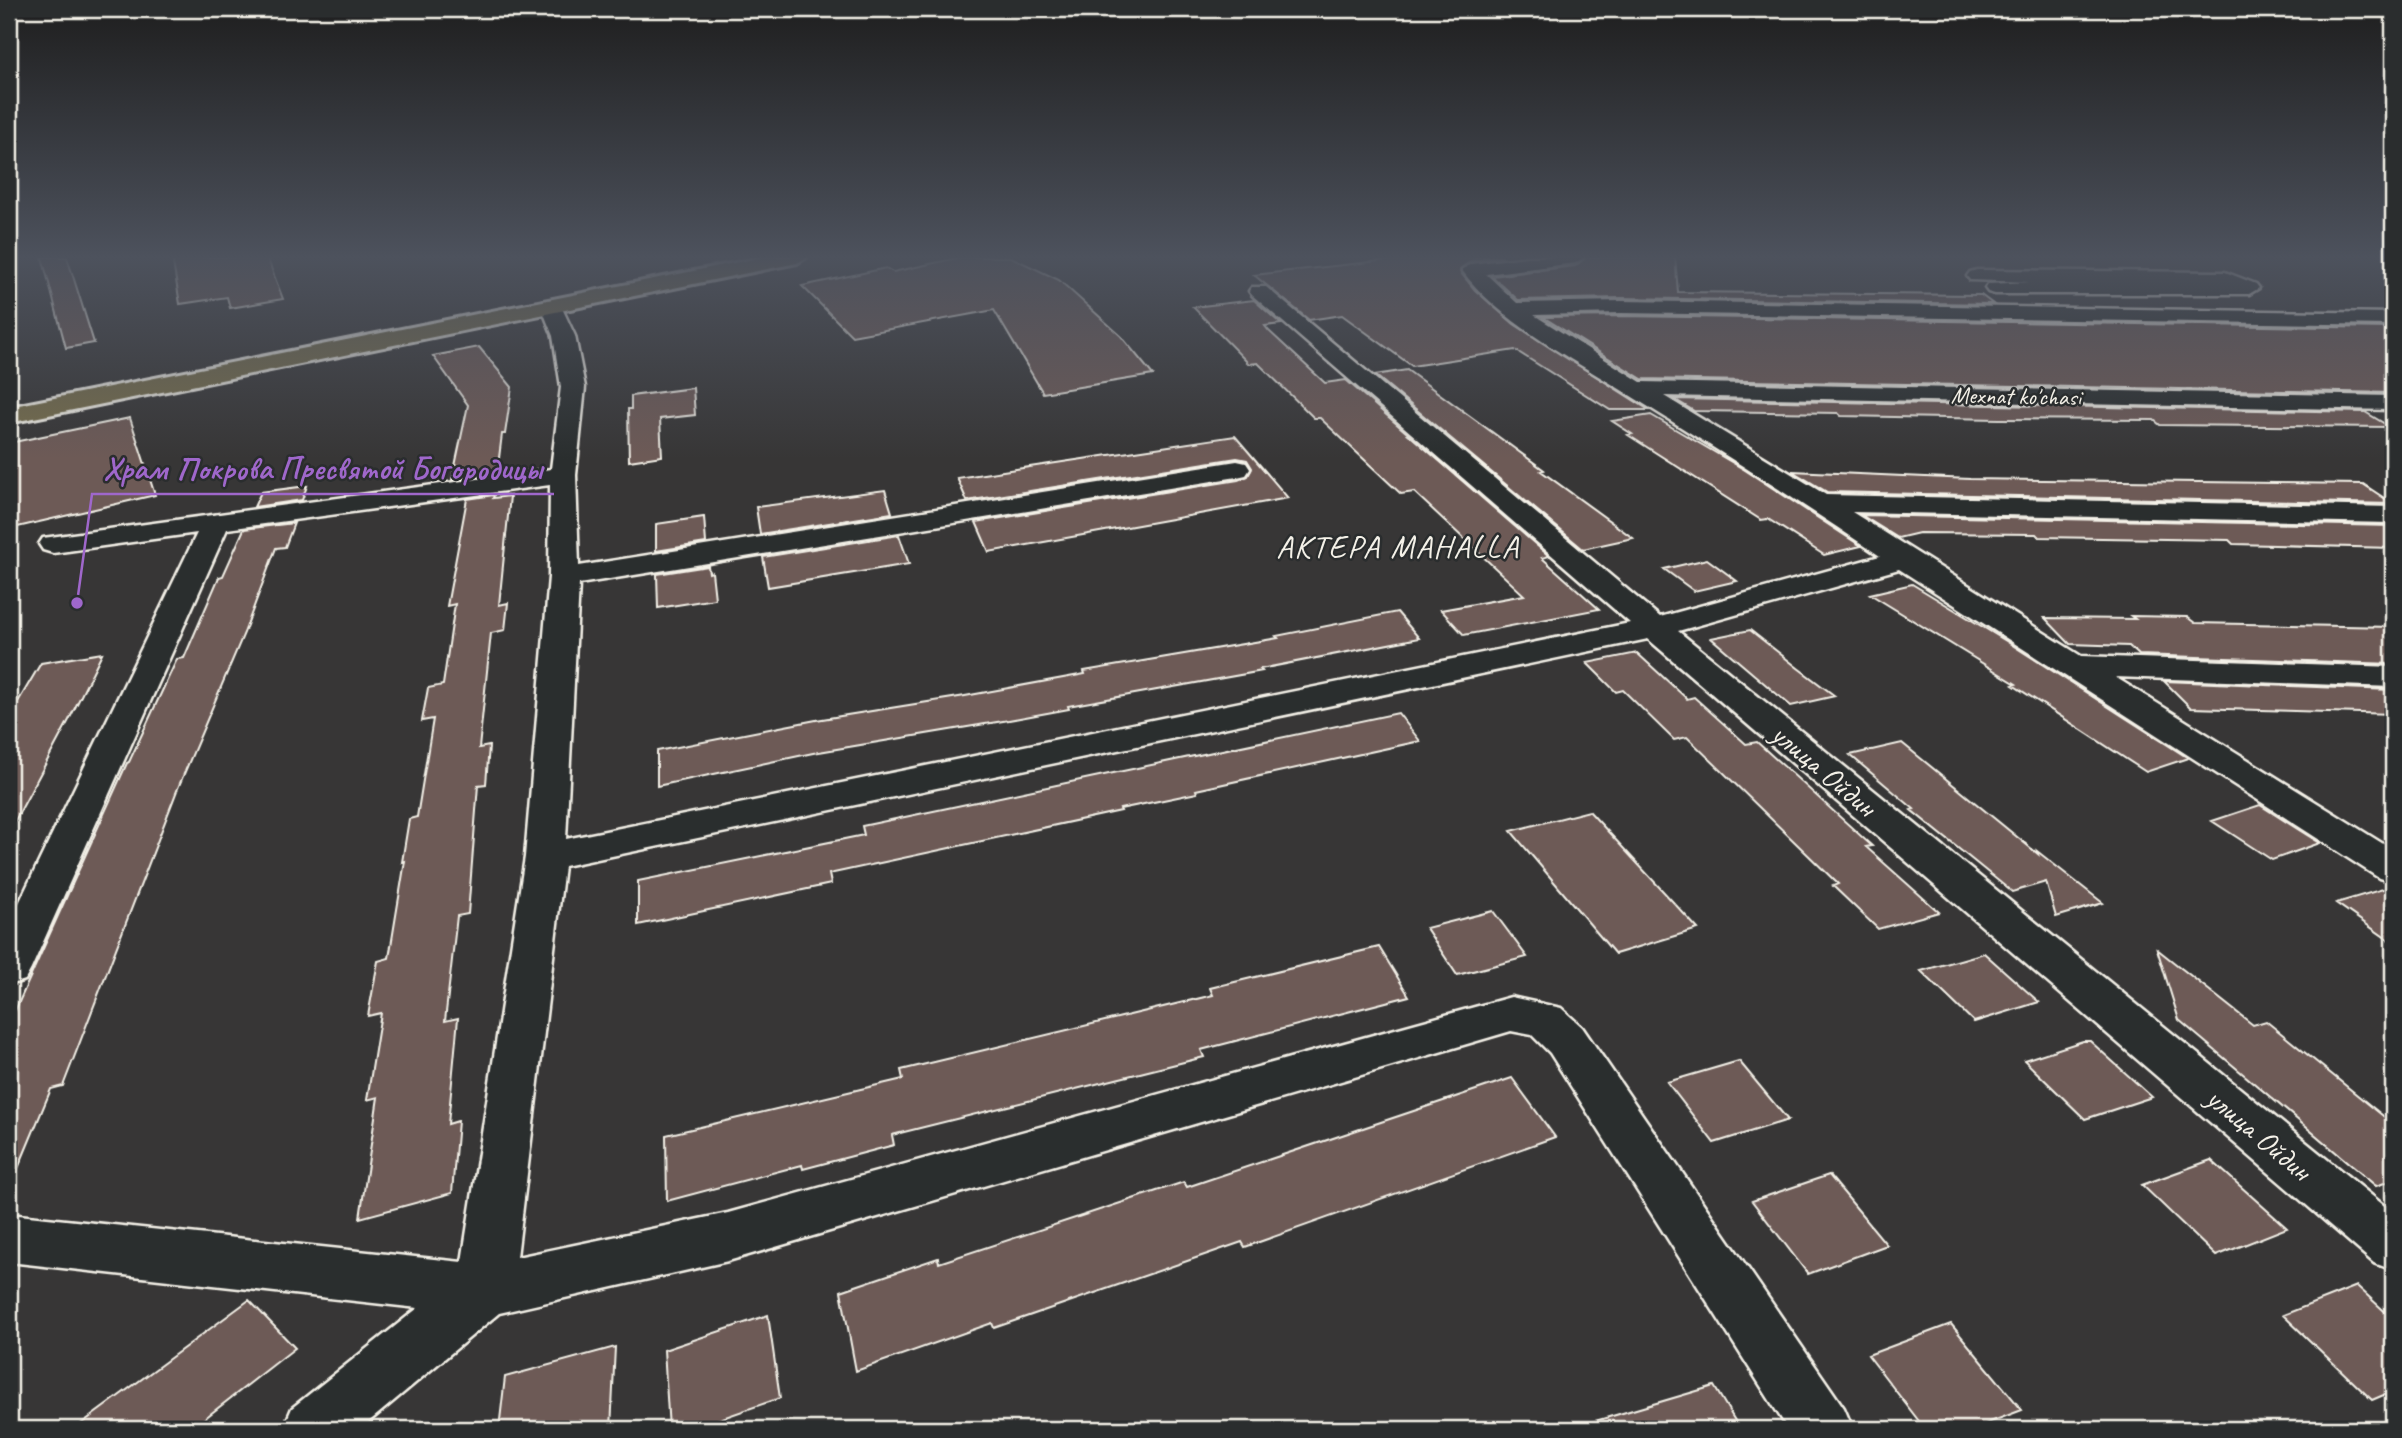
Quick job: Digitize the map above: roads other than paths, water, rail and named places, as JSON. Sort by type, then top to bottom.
[{"type":"main road","points":[[9,399],[392,324]]},
{"type":"main road","points":[[9,415],[461,324]]},
{"type":"street","points":[[313,1429],[485,1290],[545,857],[564,577],[563,475],[573,387],[564,336],[559,324]]},
{"type":"street","name":"улица Ойдин","points":[[1298,324],[1654,628],[2393,1246]]},
{"type":"street","points":[[1536,324],[2393,868]]},
{"type":"street","name":"Mexnat ko'chasi","points":[[1638,388],[2393,403]]},
{"type":"street","points":[[564,577],[1237,468]]},
{"type":"street","points":[[53,544],[563,475]]},
{"type":"street","points":[[1820,503],[2393,515]]},
{"type":"street","points":[[9,969],[217,521]]},
{"type":"street","points":[[545,857],[1654,628],[1903,559]]},
{"type":"street","points":[[2075,666],[2393,677]]},
{"type":"street","points":[[9,1238],[485,1290],[728,1237],[1511,1014],[1545,1020],[1566,1040],[1823,1429]]},
{"type":"place","name":"Храм Покрова Пресвятой Богородицы","points":[[77,603]]},
{"type":"district","name":"AKTEPA MAHALLA","points":[[1398,546]]}]
